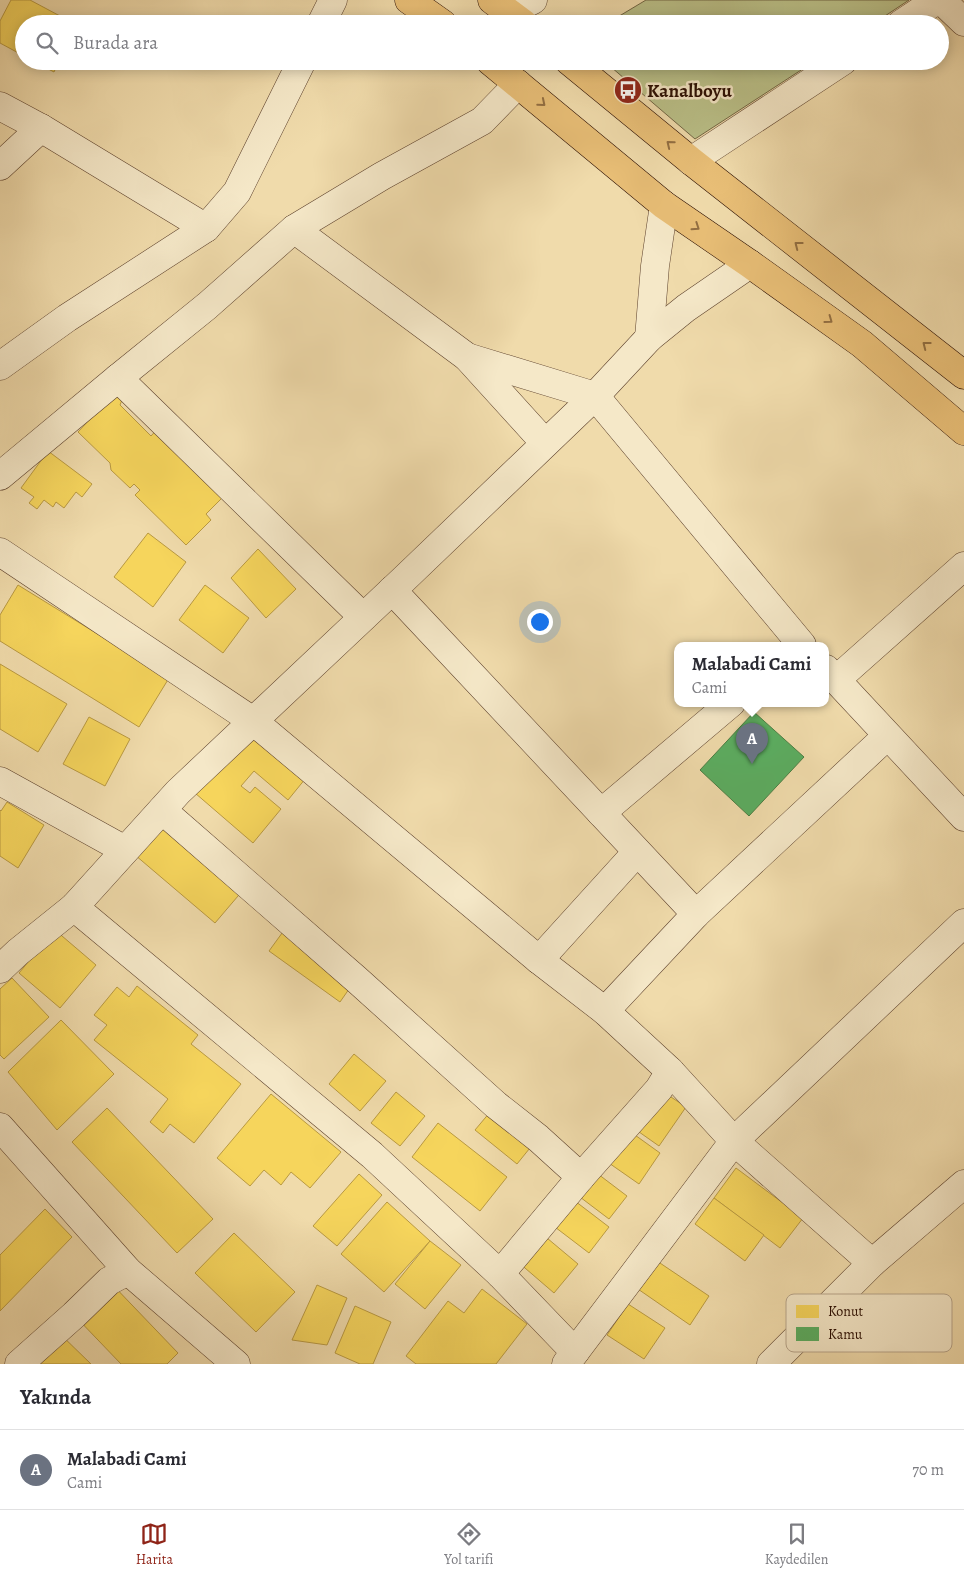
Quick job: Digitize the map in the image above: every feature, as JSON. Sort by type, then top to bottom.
[{"type":"main road","points":[[409,0],[430,15]]},
{"type":"main road","points":[[501,70],[664,205],[862,344],[964,431]]},
{"type":"main road","points":[[580,70],[691,161],[964,375]]},
{"type":"street","points":[[326,15],[334,0]]},
{"type":"street","points":[[508,12],[533,0]]},
{"type":"street","points":[[914,15],[937,0]]},
{"type":"street","points":[[941,0],[964,22]]},
{"type":"street","points":[[0,366],[67,318],[206,228],[237,192],[298,70]]},
{"type":"street","points":[[691,161],[829,70]]},
{"type":"street","points":[[0,476],[207,306],[294,229],[382,176],[482,121],[518,84]]},
{"type":"street","points":[[0,106],[41,128],[206,228]]},
{"type":"street","points":[[0,166],[41,128]]},
{"type":"street","points":[[649,338],[655,266],[664,205]]},
{"type":"street","points":[[294,229],[467,357],[545,443]]},
{"type":"street","points":[[6,954],[74,907],[178,792],[595,396],[649,338],[686,308],[750,264]]},
{"type":"street","points":[[467,357],[595,396],[799,642]]},
{"type":"street","points":[[118,378],[363,617]]},
{"type":"street","points":[[0,552],[253,721],[539,960],[605,1012],[670,1071],[734,1141],[872,1263]]},
{"type":"street","points":[[964,566],[831,674],[964,817]]},
{"type":"street","points":[[392,590],[696,914]]},
{"type":"street","points":[[601,813],[726,707]]},
{"type":"street","points":[[605,1012],[696,914],[888,736]]},
{"type":"street","points":[[0,781],[125,850]]},
{"type":"street","points":[[162,810],[356,979],[496,1105],[538,1138],[581,1177]]},
{"type":"street","points":[[539,960],[637,852]]},
{"type":"street","points":[[74,907],[372,1155],[500,1274],[571,1358],[734,1141],[964,923]]},
{"type":"street","points":[[500,1274],[581,1177],[659,1089],[670,1071]]},
{"type":"street","points":[[0,1127],[128,1271],[236,1364]]},
{"type":"street","points":[[841,1294],[872,1263],[964,1184]]},
{"type":"street","points":[[18,1364],[74,1315],[109,1281],[128,1271]]},
{"type":"street","points":[[771,1364],[786,1349]]},
{"type":"green space","points":[[646,0],[909,0],[886,15],[621,15]]},
{"type":"green space","points":[[614,70],[801,70],[695,139]]},
{"type":"building: Konut","points":[[11,0],[30,0],[58,15],[15,15],[15,51],[0,43],[0,21]]},
{"type":"building: Konut","points":[[118,389],[124,395],[120,405],[151,436],[160,426],[228,492],[206,514],[211,520],[186,545],[135,495],[140,490],[134,484],[130,488],[111,470],[110,463],[78,432]]},
{"type":"building: Konut","points":[[48,451],[92,484],[82,497],[76,492],[64,508],[56,502],[53,507],[44,500],[37,509],[29,503],[34,497],[21,488]]},
{"type":"building: Konut","points":[[148,533],[186,562],[153,607],[114,577]]},
{"type":"building: Konut","points":[[258,549],[296,589],[266,618],[231,578]]},
{"type":"building: Konut","points":[[18,585],[169,678],[139,727],[0,641],[0,615]]},
{"type":"building: Konut","points":[[205,585],[249,618],[223,653],[179,620]]},
{"type":"building: Konut","points":[[0,664],[67,704],[38,752],[0,729]]},
{"type":"building: Konut","points":[[89,717],[130,739],[105,786],[63,764]]},
{"type":"building: Konut","points":[[252,725],[310,773],[288,800],[254,771],[241,786],[250,793],[255,787],[281,809],[253,843],[195,793]]},
{"type":"building: Konut","points":[[7,802],[44,825],[18,868],[0,856],[0,810]]},
{"type":"building: Konut","points":[[164,821],[244,889],[215,923],[135,855]]},
{"type":"building: Konut","points":[[285,929],[356,979],[340,1002],[269,951]]},
{"type":"building: Konut","points":[[55,930],[96,965],[60,1008],[19,973]]},
{"type":"building: Konut","points":[[12,978],[49,1017],[4,1059],[0,1055],[0,989]]},
{"type":"building: Konut","points":[[137,986],[198,1035],[191,1044],[241,1084],[194,1143],[170,1124],[163,1133],[150,1122],[168,1099],[94,1040],[107,1025],[94,1015],[117,987],[129,997]]},
{"type":"building: Konut","points":[[61,1020],[114,1074],[57,1130],[8,1072]]},
{"type":"building: Konut","points":[[354,1054],[386,1081],[360,1111],[329,1084]]},
{"type":"building: Konut","points":[[659,1089],[686,1107],[659,1146],[632,1127]]},
{"type":"building: Konut","points":[[396,1092],[425,1116],[400,1146],[371,1123]]},
{"type":"building: Konut","points":[[271,1094],[341,1152],[310,1188],[291,1172],[281,1185],[264,1170],[250,1186],[217,1158]]},
{"type":"building: Konut","points":[[496,1105],[538,1138],[517,1164],[475,1130]]},
{"type":"building: Konut","points":[[107,1108],[213,1219],[177,1253],[72,1142]]},
{"type":"building: Konut","points":[[438,1123],[507,1177],[480,1211],[412,1157]]},
{"type":"building: Konut","points":[[628,1130],[660,1153],[639,1184],[606,1161]]},
{"type":"building: Konut","points":[[736,1168],[803,1218],[780,1248],[714,1198]]},
{"type":"building: Konut","points":[[594,1171],[627,1196],[609,1219],[576,1194]]},
{"type":"building: Konut","points":[[359,1174],[382,1195],[337,1246],[313,1226]]},
{"type":"building: Konut","points":[[571,1198],[609,1227],[589,1253],[551,1224]]},
{"type":"building: Konut","points":[[714,1198],[764,1235],[745,1261],[695,1224]]},
{"type":"building: Konut","points":[[387,1202],[430,1241],[384,1292],[341,1254]]},
{"type":"building: Konut","points":[[45,1209],[72,1237],[0,1311],[0,1255]]},
{"type":"building: Konut","points":[[234,1233],[295,1292],[256,1332],[195,1273]]},
{"type":"building: Konut","points":[[541,1233],[578,1264],[554,1293],[518,1262]]},
{"type":"building: Konut","points":[[430,1241],[461,1265],[425,1309],[395,1284]]},
{"type":"building: Konut","points":[[654,1259],[709,1296],[690,1325],[635,1287]]},
{"type":"building: Konut","points":[[109,1281],[178,1353],[167,1364],[121,1364],[74,1315]]},
{"type":"building: Konut","points":[[317,1285],[347,1298],[327,1345],[292,1340]]},
{"type":"building: Konut","points":[[482,1289],[527,1324],[496,1364],[416,1364],[406,1356],[448,1301],[464,1313]]},
{"type":"building: Konut","points":[[628,1304],[665,1328],[644,1359],[607,1335]]},
{"type":"building: Konut","points":[[355,1306],[391,1322],[373,1364],[360,1364],[335,1353]]},
{"type":"building: Konut","points":[[56,1330],[91,1364],[22,1364]]},
{"type":"building: Kamu","points":[[754,712],[804,757],[749,816],[700,770]]},
{"type":"place","name":"Kanalboyu","points":[[628,90]]},
{"type":"place","name":"Malabadi Cami","points":[[752,764]]}]
